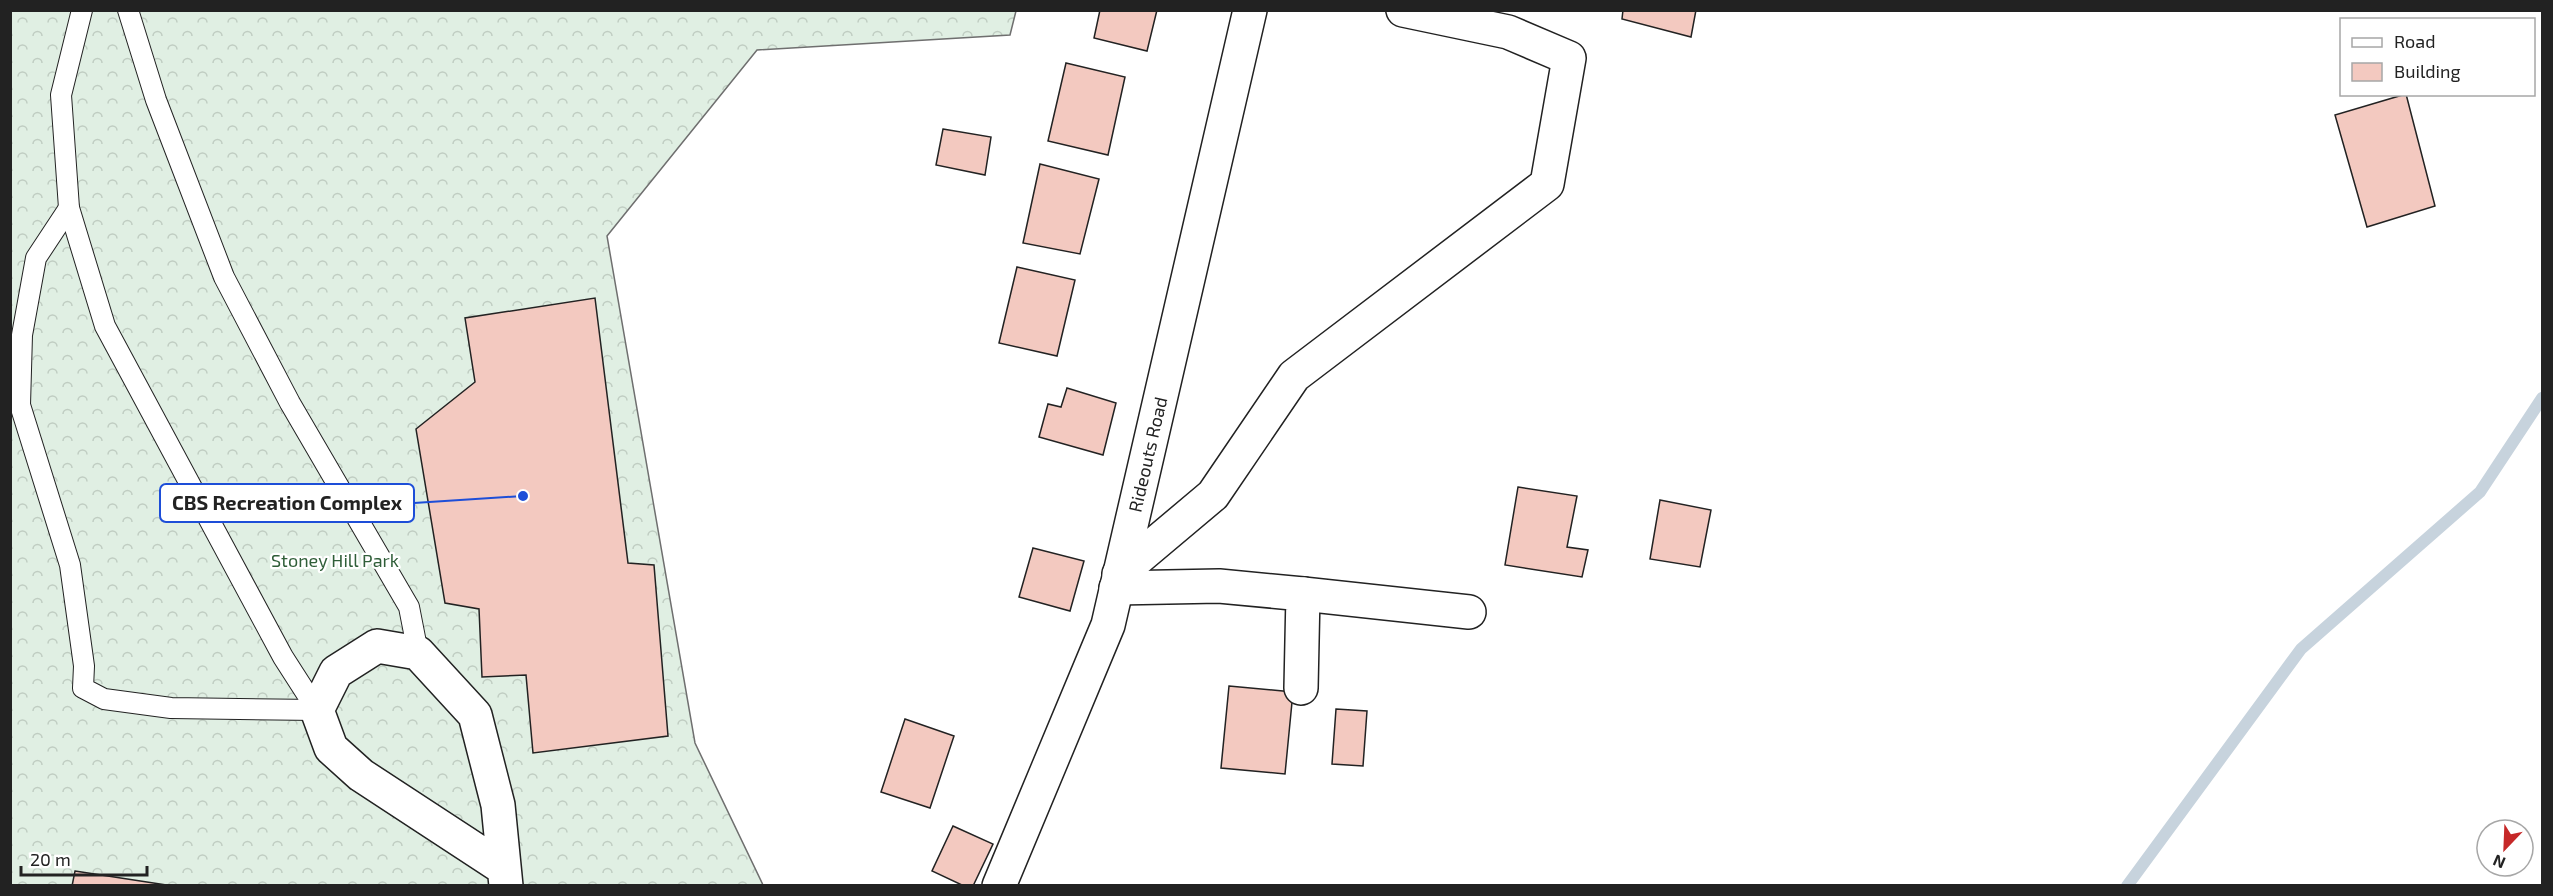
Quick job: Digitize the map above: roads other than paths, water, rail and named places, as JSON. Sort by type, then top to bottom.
[{"type":"street","name":"Rideouts Road","points":[[999,885],[1108,625],[1250,10]]},
{"type":"street","points":[[1118,581],[1213,495],[1294,376],[1547,184],[1569,58],[1508,32],[1404,10]]},
{"type":"street","points":[[1118,581],[1219,586],[1469,612]]},
{"type":"street","points":[[1301,688],[1303,594]]},
{"type":"street","points":[[377,646],[418,653],[475,715],[498,805],[505,877],[361,775],[332,748],[317,710],[336,672],[377,646]]},
{"type":"lane","points":[[82,10],[61,95],[69,208],[105,326],[283,657],[317,710]]},
{"type":"lane","points":[[128,10],[156,100],[224,277],[290,403],[409,607],[418,653]]},
{"type":"lane","points":[[69,208],[36,258],[22,335],[20,405],[70,566],[84,666],[83,688],[104,699],[171,708],[317,710]]},
{"type":"waterway","points":[[2127,886],[2301,649],[2480,492],[2542,398]]},
{"type":"place","name":"CBS Recreation Complex","points":[[523,496]]},
{"type":"park label","name":"Stoney Hill Park","points":[[335,560]]}]
